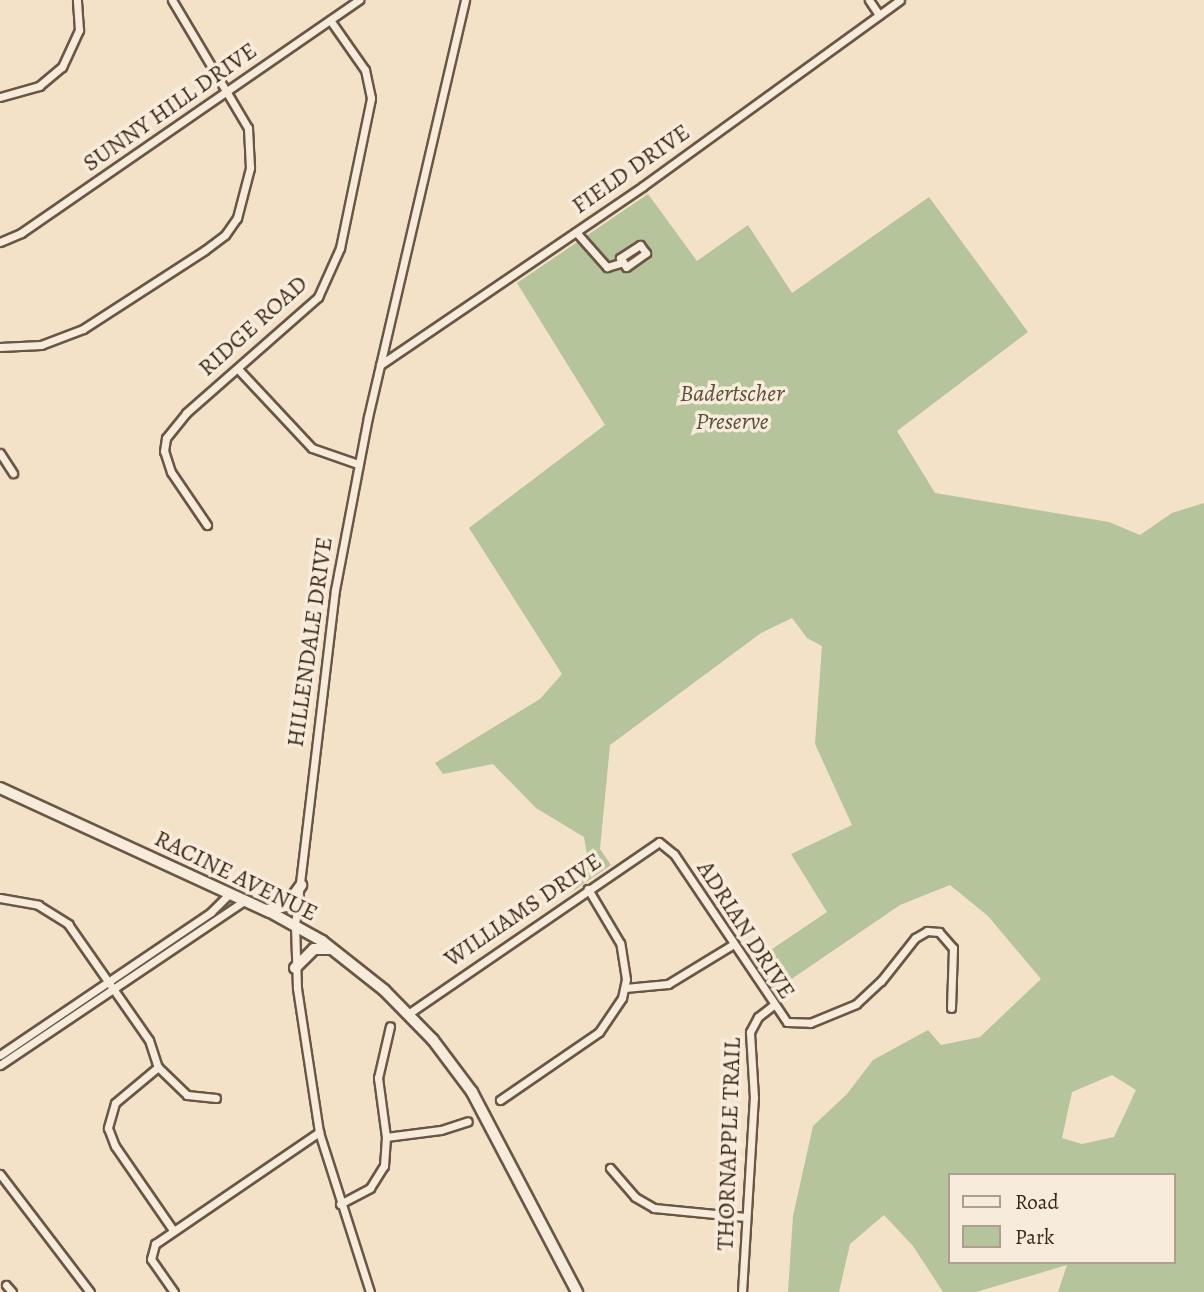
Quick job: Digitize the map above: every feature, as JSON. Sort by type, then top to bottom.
[{"type":"main road","name":"RACINE AVENUE","points":[[0,788],[295,925],[332,949],[408,1014],[448,1058],[483,1110],[577,1292]]},
{"type":"main road","points":[[266,910],[286,906],[301,885]]},
{"type":"main road","points":[[295,968],[314,949],[332,949]]},
{"type":"street","points":[[0,97],[39,86],[62,67],[79,30],[78,0]]},
{"type":"street","points":[[0,347],[41,345],[71,335],[225,235],[246,193],[250,147],[244,118],[189,34],[172,0]]},
{"type":"street","name":"SUNNY HILL DRIVE","points":[[0,242],[21,233],[359,0]]},
{"type":"street","name":"HILLENDALE DRIVE","points":[[370,1292],[319,1132],[295,968],[295,925],[319,696],[358,464],[465,0]]},
{"type":"street","points":[[869,0],[879,15]]},
{"type":"street","name":"FIELD DRIVE","points":[[380,365],[576,232],[900,0]]},
{"type":"street","name":"RIDGE ROAD","points":[[207,524],[171,472],[164,445],[180,419],[318,297],[340,248],[371,98],[365,70],[330,20]]},
{"type":"street","points":[[576,232],[598,261],[607,267],[623,262]]},
{"type":"street","points":[[238,369],[312,448],[358,464]]},
{"type":"street","points":[[0,453],[13,473]]},
{"type":"street","name":"WILLIAMS DRIVE","points":[[408,1014],[588,889],[663,842]]},
{"type":"street","name":"ADRIAN DRIVE","points":[[663,842],[782,1019],[800,1025],[849,1009],[876,988],[918,935],[932,930],[944,936],[953,948],[951,1008]]},
{"type":"street","points":[[500,1100],[599,1032],[612,1017],[625,988],[620,943],[588,889]]},
{"type":"street","points":[[0,1055],[220,905],[230,893]]},
{"type":"street","points":[[0,898],[30,902],[55,913],[74,930],[149,1040],[158,1068],[187,1095],[216,1098]]},
{"type":"street","points":[[0,1065],[246,901]]},
{"type":"street","points":[[625,988],[668,984],[732,945]]},
{"type":"street","name":"THORNAPPLE TRAIL","points":[[742,1292],[754,1098],[750,1032],[758,1017],[772,1006]]},
{"type":"street","points":[[340,1204],[376,1182],[384,1166],[386,1137],[378,1078],[390,1027]]},
{"type":"street","points":[[158,1068],[116,1103],[108,1128],[115,1146],[173,1230]]},
{"type":"street","points":[[386,1137],[441,1130],[468,1121]]},
{"type":"street","points":[[174,1292],[151,1254],[155,1244],[319,1132]]},
{"type":"street","points":[[610,1168],[635,1197],[654,1208],[746,1217]]},
{"type":"street","points":[[0,1174],[90,1292]]},
{"type":"green space","name":"Badertscher Preserve","points":[[648,194],[697,261],[748,225],[792,293],[929,197],[1028,332],[897,431],[935,493],[1109,522],[1140,535],[1172,513],[1204,503],[1204,1292],[1058,1292],[1067,1265],[976,1292],[943,1292],[913,1246],[884,1215],[850,1244],[839,1292],[788,1292],[793,1216],[813,1126],[847,1094],[873,1060],[928,1030],[941,1045],[980,1037],[1041,979],[988,916],[950,885],[900,905],[774,991],[754,961],[827,912],[791,854],[852,825],[815,744],[822,646],[807,638],[792,618],[761,633],[610,745],[600,849],[611,865],[573,891],[588,860],[584,837],[536,808],[493,764],[443,774],[435,763],[540,699],[562,674],[469,528],[605,425],[517,283]],"holes":[[[1112,1075],[1136,1090],[1114,1137],[1082,1144],[1062,1138],[1072,1092]]]}]
